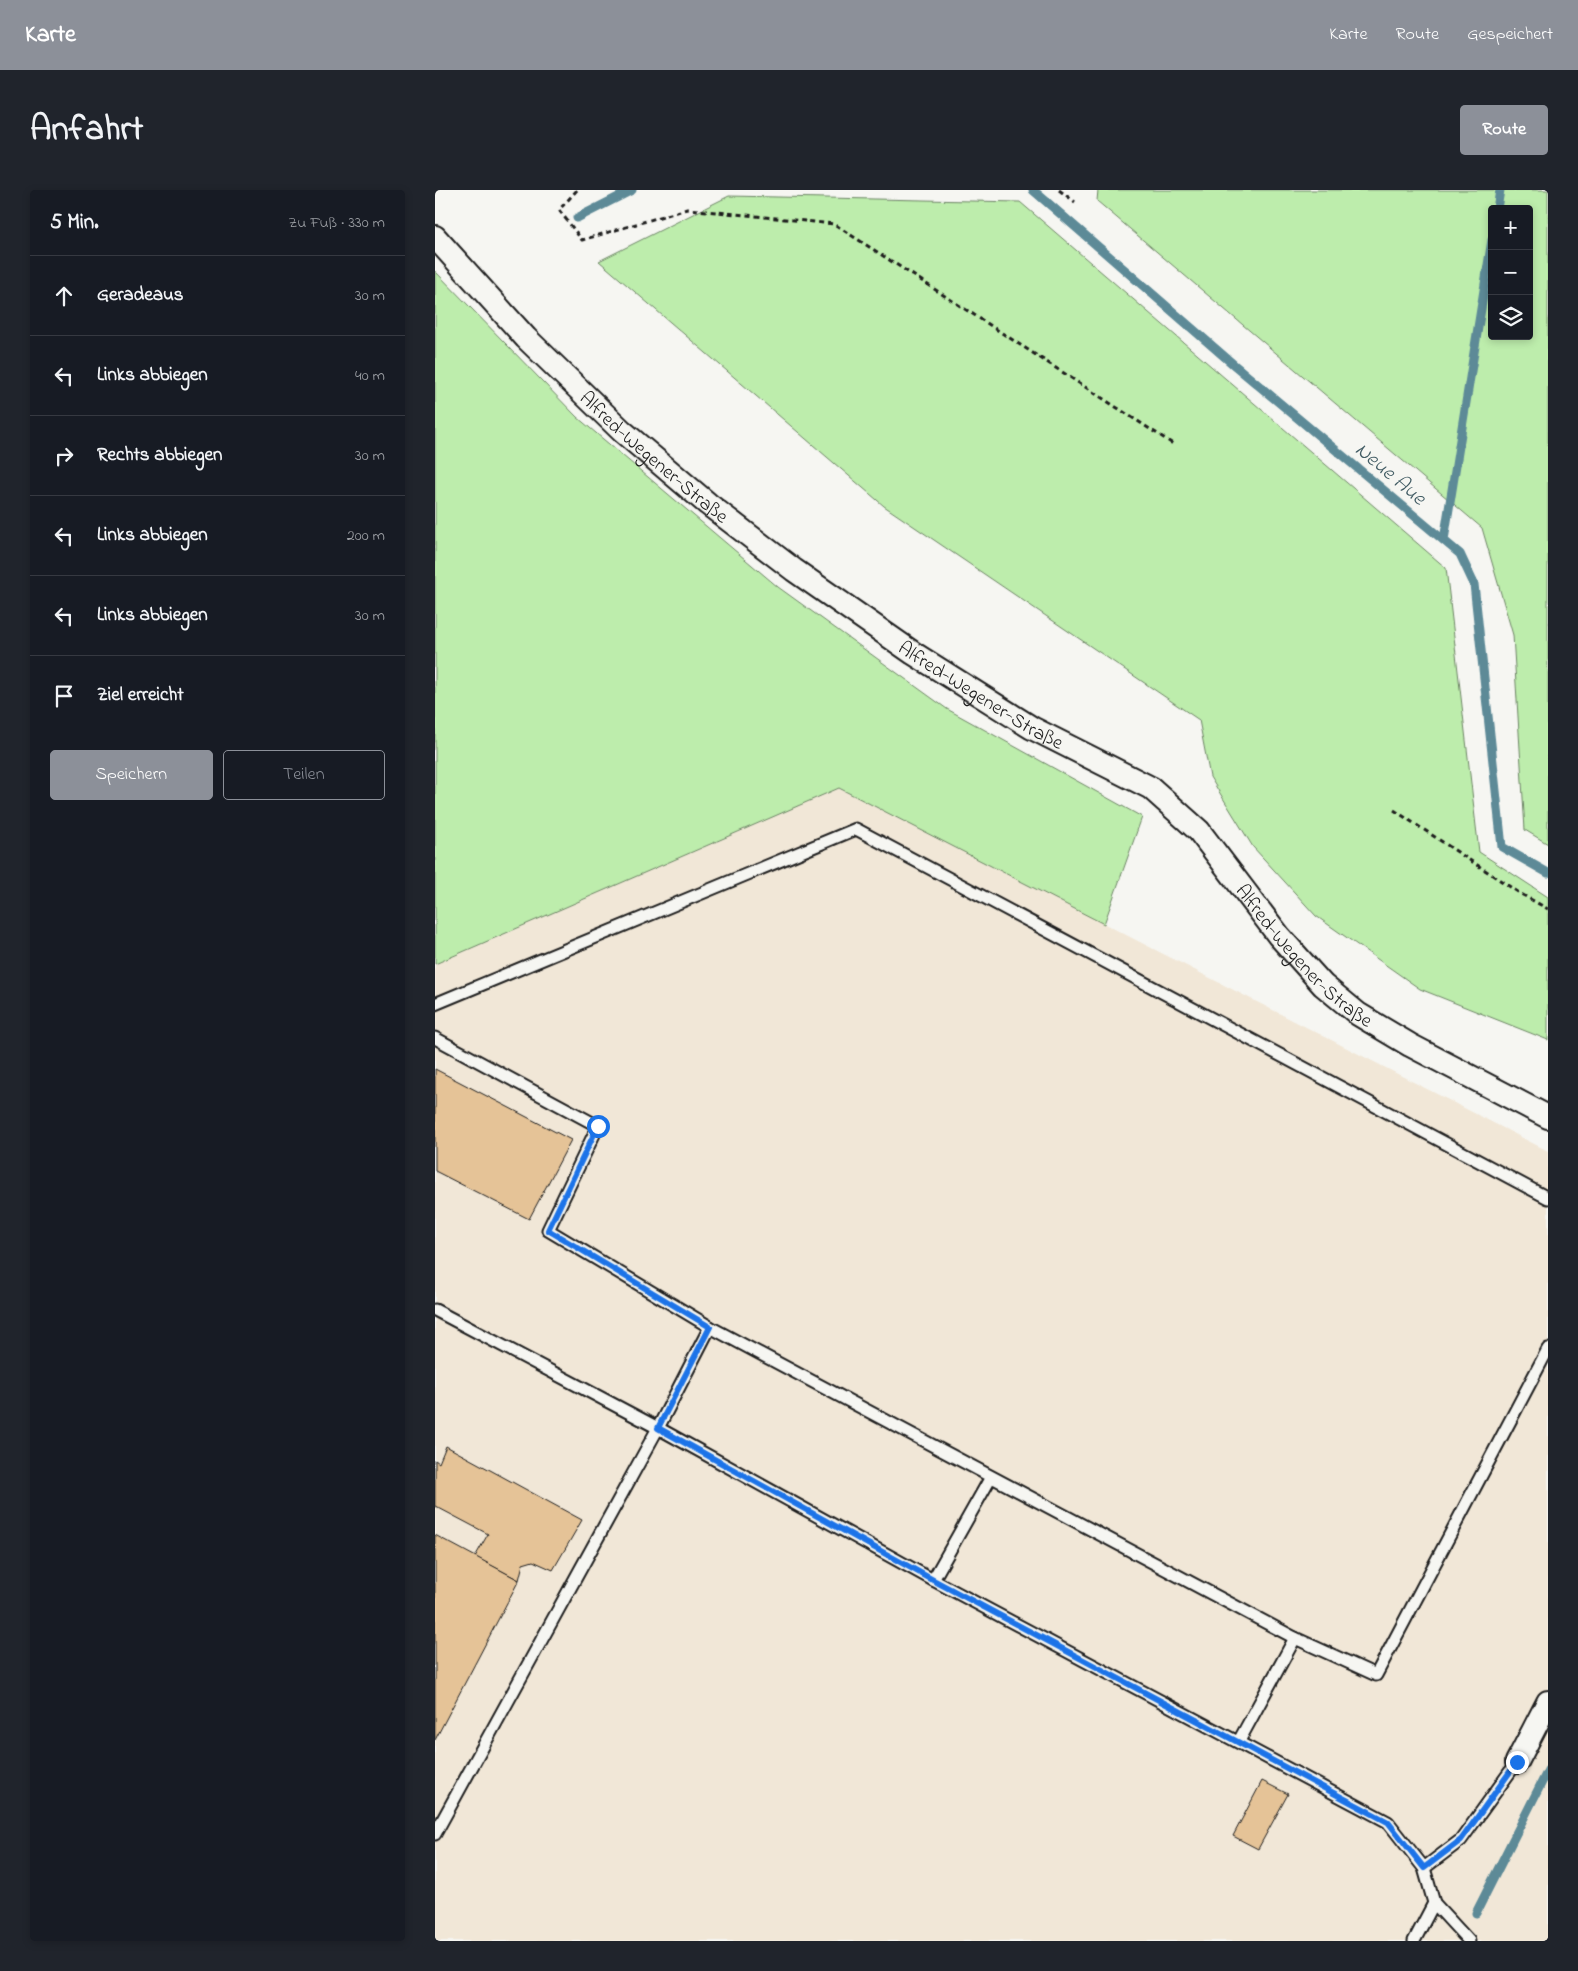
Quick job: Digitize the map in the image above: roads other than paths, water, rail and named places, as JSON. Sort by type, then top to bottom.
[{"type":"street","name":"Alfred-Wegener-Straße","points":[[435,237],[525,338],[621,431],[708,504],[794,570],[913,653],[1032,728],[1151,788],[1199,831],[1279,936],[1323,985],[1358,1014],[1410,1045],[1548,1117]]},
{"type":"street","points":[[1517,1762],[1548,1702]]},
{"type":"lane","points":[[435,1004],[856,828],[1548,1198]]},
{"type":"lane","points":[[435,1038],[598,1126],[548,1230],[710,1327],[1295,1638],[1376,1675],[1548,1349]]},
{"type":"lane","points":[[435,1310],[658,1428],[933,1580],[1239,1741],[1388,1822],[1424,1868],[1435,1903],[1469,1941]]},
{"type":"lane","points":[[435,1834],[658,1428],[710,1327]]},
{"type":"lane","points":[[933,1580],[991,1477]]},
{"type":"lane","points":[[1239,1741],[1295,1638]]},
{"type":"lane","points":[[1424,1868],[1461,1840],[1517,1762]]},
{"type":"lane","points":[[1414,1941],[1435,1903]]},
{"type":"waterway","name":"Neue Aue","points":[[577,218],[632,190]]},
{"type":"waterway","name":"Neue Aue","points":[[1033,190],[1233,364],[1460,554],[1474,584],[1502,847],[1548,873]]},
{"type":"waterway","points":[[1498,205],[1500,190]]},
{"type":"waterway","points":[[1444,540],[1490,250]]},
{"type":"waterway","points":[[1476,1913],[1548,1770]]}]
